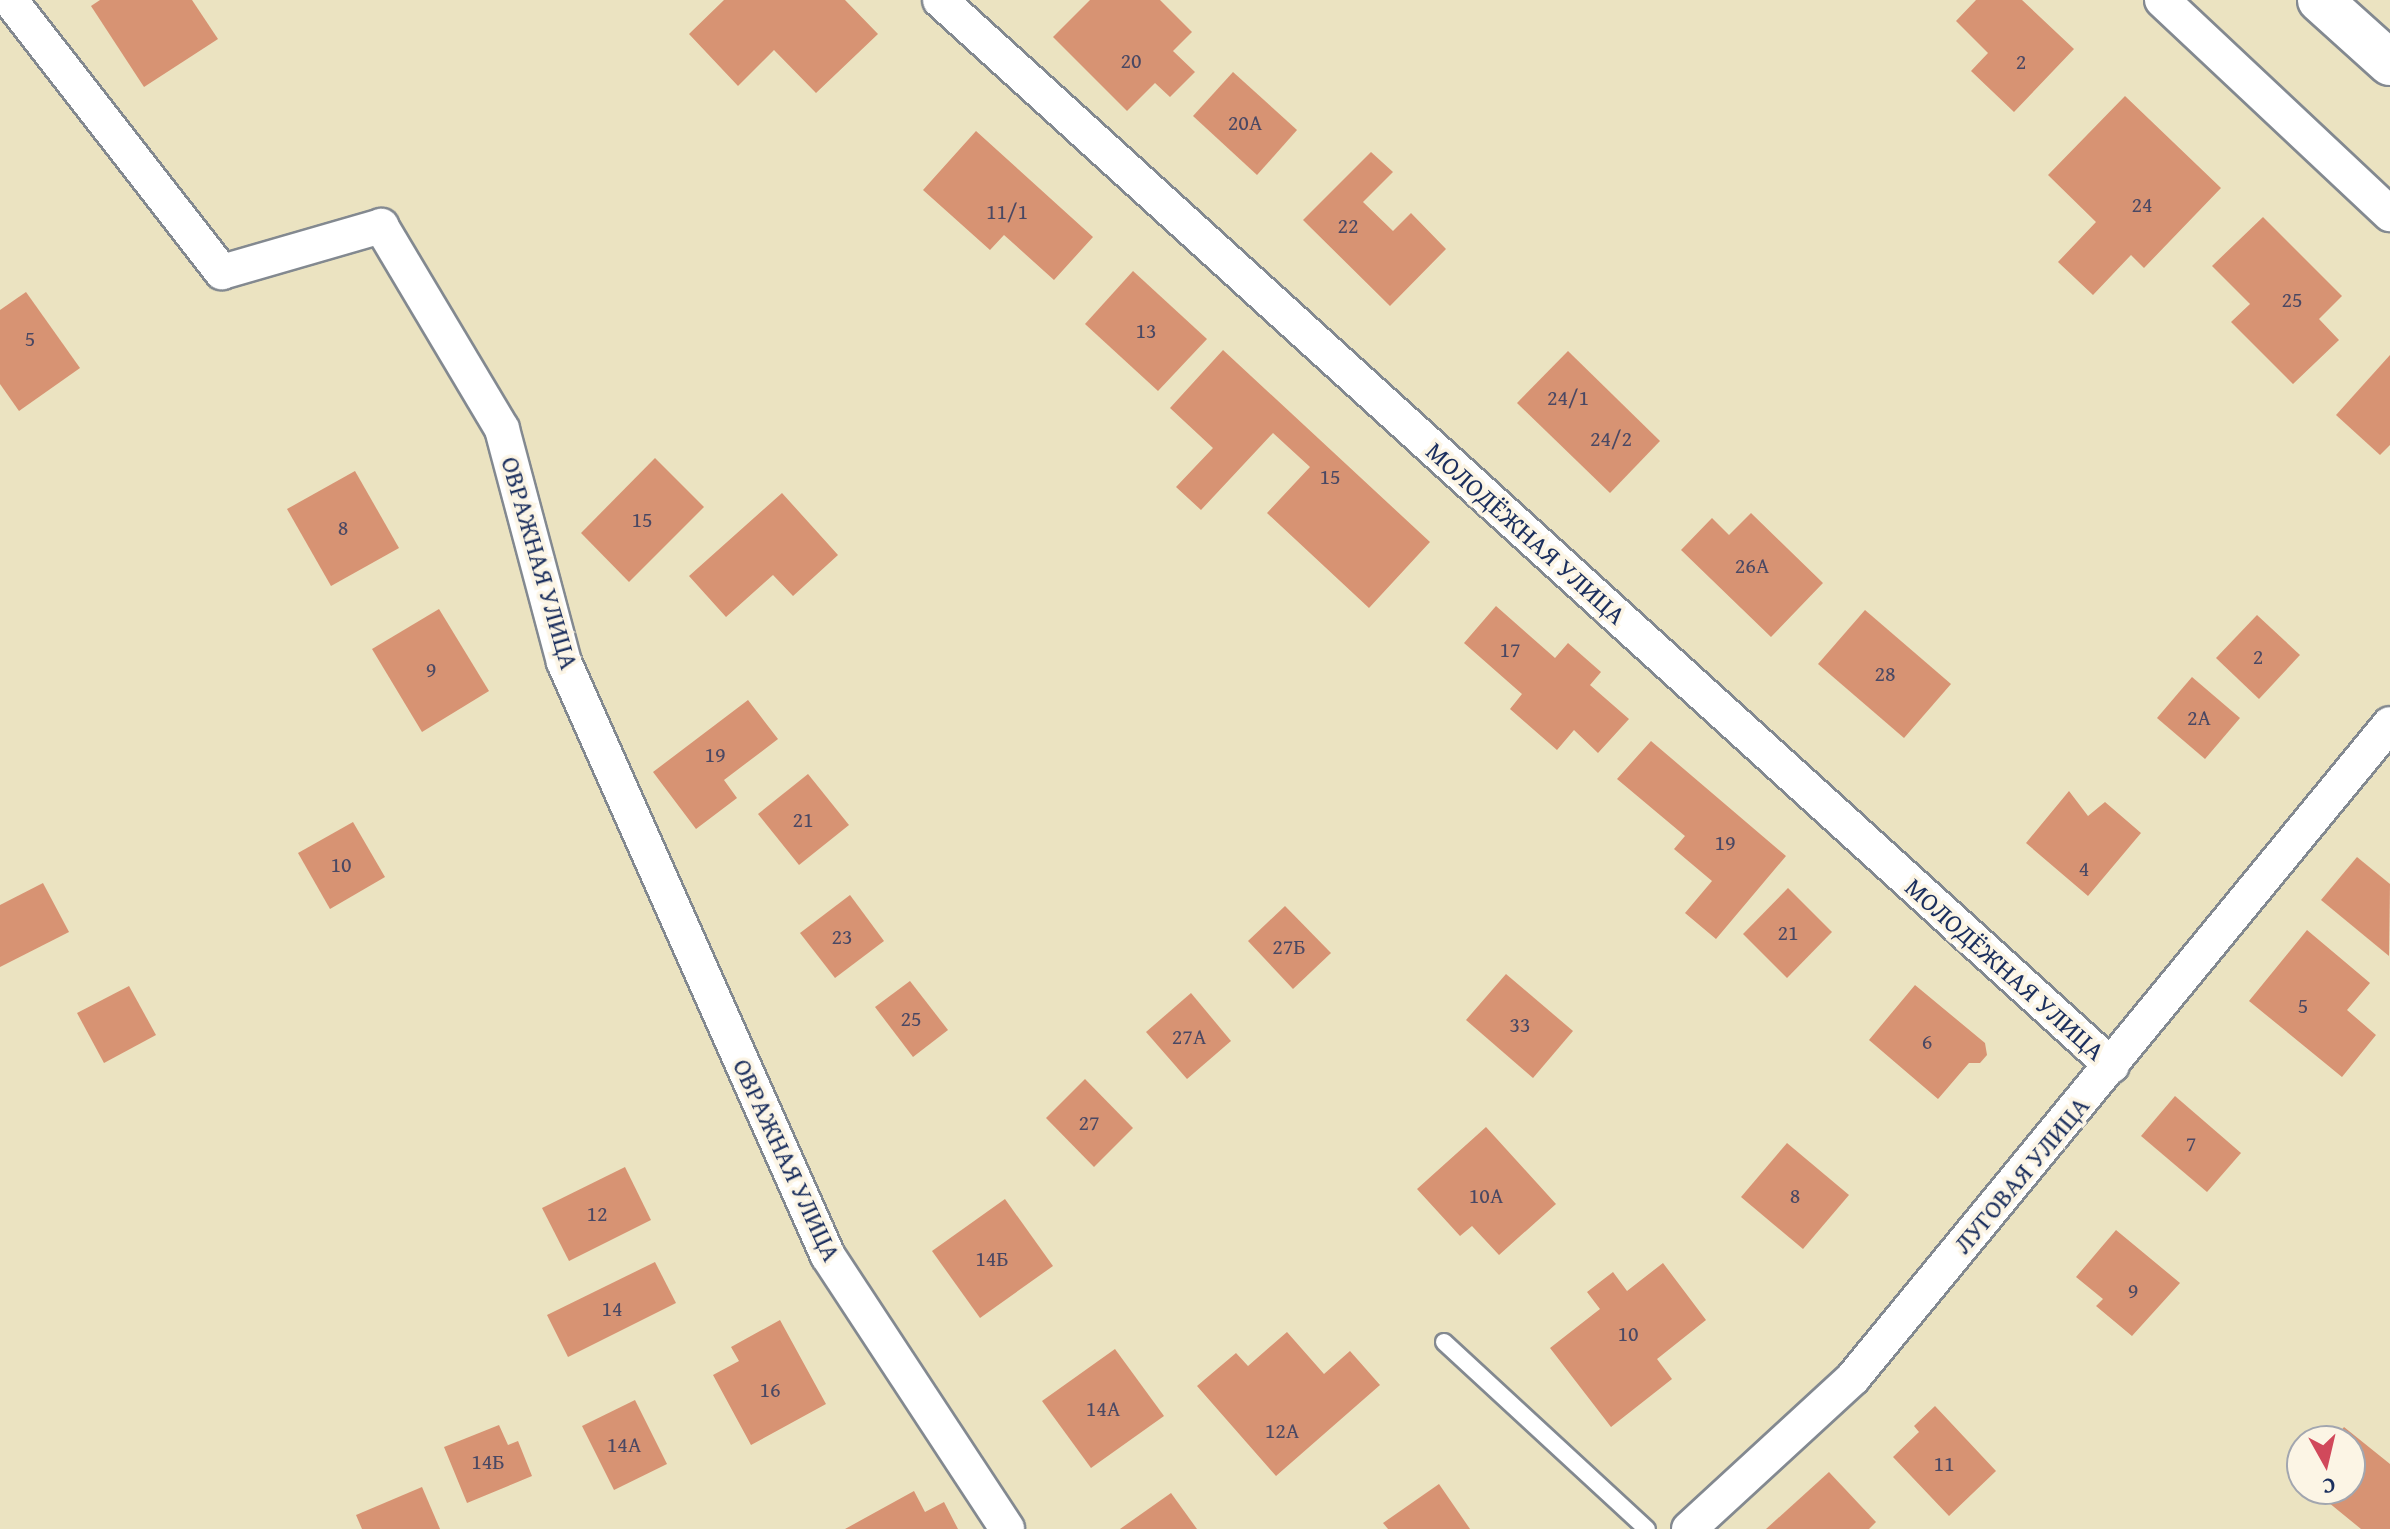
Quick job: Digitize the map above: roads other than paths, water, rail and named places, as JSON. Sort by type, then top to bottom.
[{"type":"main road","points":[[2320,0],[2390,63]]},
{"type":"street","name":"ОВРАЖНАЯ УЛИЦА","points":[[10,0],[222,272],[381,226],[502,429],[564,662],[828,1256],[1007,1529]]},
{"type":"street","name":"МОЛОДЁЖНАЯ УЛИЦА","points":[[940,0],[2112,1066]]},
{"type":"street","points":[[2162,0],[2390,214]]},
{"type":"street","name":"ЛУГОВАЯ УЛИЦА","points":[[1689,1529],[1853,1378],[2390,724]]},
{"type":"lane","points":[[1444,1342],[1647,1529]]}]
